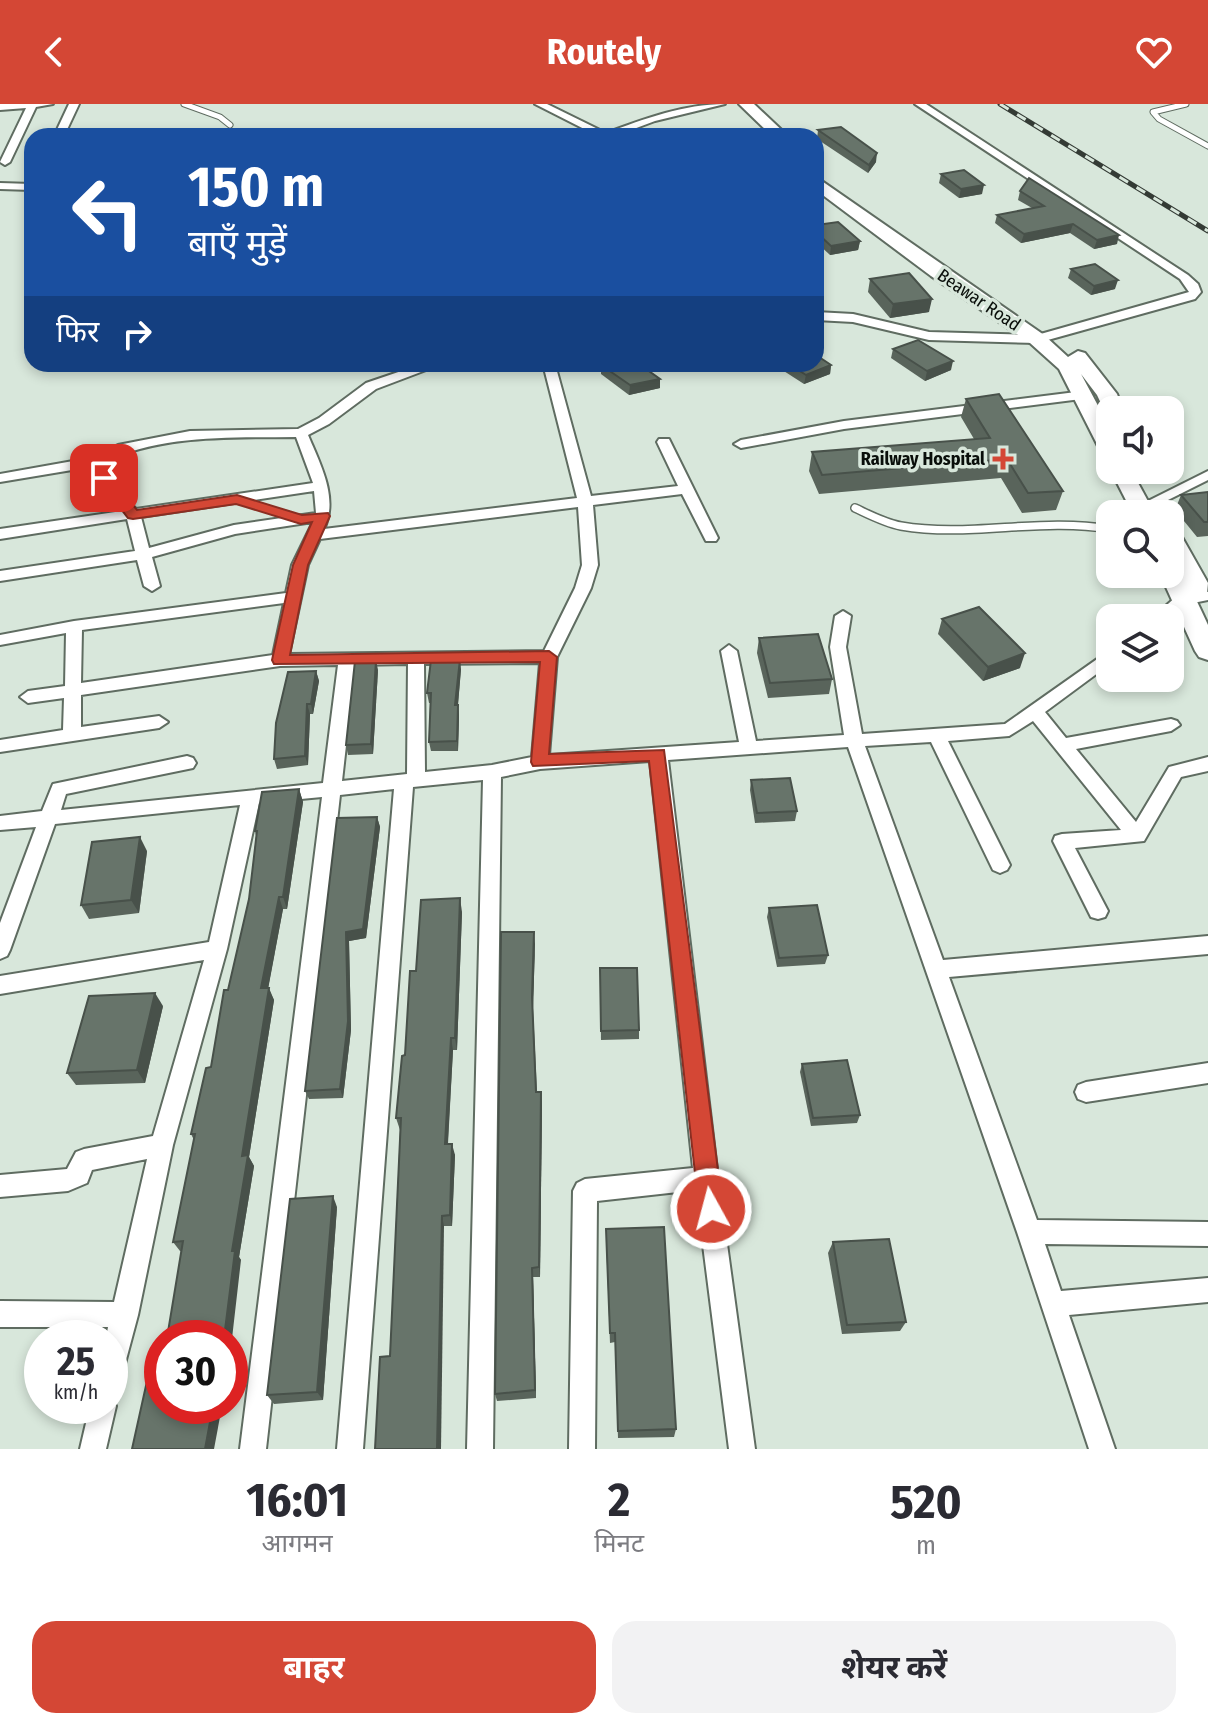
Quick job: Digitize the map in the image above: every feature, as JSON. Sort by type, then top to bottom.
[{"type":"main road","points":[[738,107],[756,128]]},
{"type":"main road","points":[[738,107],[769,128]]},
{"type":"main road","name":"Beawar Road","points":[[824,172],[1046,337],[1067,366],[1096,419]]},
{"type":"main road","name":"Beawar Road","points":[[824,188],[937,272],[1085,363],[1108,396]]},
{"type":"main road","points":[[1131,484],[1144,500]]},
{"type":"main road","points":[[1184,569],[1198,601],[1208,651]]},
{"type":"main road","points":[[1184,586],[1198,601]]},
{"type":"street","points":[[0,107],[48,104]]},
{"type":"street","points":[[63,128],[74,104]]},
{"type":"street","points":[[540,104],[590,128]]},
{"type":"street","points":[[824,316],[853,318],[929,336],[1046,337],[1191,297],[1195,292],[1194,286],[1062,195],[920,104]]},
{"type":"street","points":[[5,162],[33,105]]},
{"type":"street","points":[[628,128],[652,119],[738,107]]},
{"type":"street","points":[[562,114],[572,109]]},
{"type":"street","points":[[0,186],[24,187]]},
{"type":"street","points":[[0,478],[94,462],[123,448],[190,435],[301,433],[324,421],[371,386],[407,372]]},
{"type":"street","points":[[540,762],[549,657],[583,588],[589,557],[585,500],[551,372]]},
{"type":"street","points":[[741,444],[844,425],[1084,395]]},
{"type":"street","points":[[280,660],[300,565],[323,516],[321,486],[301,433]]},
{"type":"street","points":[[664,442],[711,538]]},
{"type":"street","points":[[94,462],[115,495],[133,515],[152,586]]},
{"type":"street","points":[[1160,500],[1208,475]]},
{"type":"street","points":[[0,534],[321,486]]},
{"type":"street","points":[[311,539],[685,489]]},
{"type":"street","points":[[237,499],[301,520]]},
{"type":"street","points":[[0,576],[144,554],[234,530],[323,516]]},
{"type":"street","points":[[0,640],[74,626],[292,597]]},
{"type":"street","points":[[843,616],[838,647],[854,740],[1029,1232],[1102,1449]]},
{"type":"street","points":[[72,735],[74,626]]},
{"type":"street","points":[[729,651],[749,749]]},
{"type":"street","points":[[28,697],[280,660],[549,657]]},
{"type":"street","points":[[253,1449],[347,660]]},
{"type":"street","points":[[350,1449],[410,780],[416,660]]},
{"type":"street","points":[[0,823],[492,772],[540,762],[1009,730],[1096,667]]},
{"type":"street","points":[[1036,713],[1137,836]]},
{"type":"street","points":[[0,746],[159,722]]},
{"type":"street","points":[[1062,745],[1171,725]]},
{"type":"street","points":[[937,735],[1000,865]]},
{"type":"street","points":[[658,754],[706,1178],[742,1449]]},
{"type":"street","points":[[0,950],[59,789],[187,763]]},
{"type":"street","points":[[1137,836],[1175,772],[1208,764]]},
{"type":"street","points":[[480,1449],[492,772]]},
{"type":"street","points":[[124,1320],[162,1145],[217,949],[251,797]]},
{"type":"street","points":[[1098,911],[1062,841],[1137,836]]},
{"type":"street","points":[[934,970],[1208,946]]},
{"type":"street","points":[[0,985],[217,949]]},
{"type":"street","points":[[1086,1092],[1208,1073]]},
{"type":"street","points":[[0,1186],[68,1180],[79,1175],[84,1160],[162,1145]]},
{"type":"street","points":[[582,1449],[585,1191],[706,1178]]},
{"type":"street","points":[[1029,1232],[1208,1234]]},
{"type":"street","points":[[1051,1304],[1208,1290]]},
{"type":"street","points":[[0,1314],[125,1315]]},
{"type":"street","points":[[93,1449],[99,1424]]},
{"type":"lane","points":[[184,104],[220,117],[230,125]]},
{"type":"lane","points":[[1186,104],[1153,112],[1159,119],[1208,146]]},
{"type":"lane","points":[[855,508],[898,526],[939,531],[1096,525]]},
{"type":"building","points":[[841,127],[877,153],[869,165],[824,134],[824,129]]},
{"type":"building","points":[[964,170],[984,185],[961,189],[941,174]]},
{"type":"building","points":[[1029,178],[1119,235],[1097,240],[1073,224],[1024,234],[997,215],[1044,206],[1020,191]]},
{"type":"building","points":[[838,222],[860,241],[831,246],[824,239],[824,224]]},
{"type":"building","points":[[1095,264],[1118,280],[1094,286],[1071,269]]},
{"type":"building","points":[[909,273],[932,299],[893,304],[870,279]]},
{"type":"building","points":[[918,340],[953,361],[927,371],[893,349]]},
{"type":"building","points":[[611,372],[650,372],[660,379],[630,385]]},
{"type":"building","points":[[999,394],[1063,491],[1028,493],[1007,459],[822,475],[812,452],[990,438],[966,399]]},
{"type":"building","points":[[1208,492],[1208,522],[1204,522],[1181,495]]},
{"type":"building","points":[[979,607],[1025,653],[988,667],[942,619]]},
{"type":"building","points":[[818,634],[832,679],[770,683],[759,638]]},
{"type":"building","points":[[460,659],[455,705],[458,705],[457,741],[429,742],[431,693],[427,693],[431,660]]},
{"type":"building","points":[[376,660],[371,744],[346,745],[355,661]]},
{"type":"building","points":[[316,671],[311,704],[307,704],[305,756],[274,759],[276,723],[288,672]]},
{"type":"building","points":[[790,778],[797,811],[757,813],[751,780]]},
{"type":"building","points":[[299,789],[283,897],[279,897],[261,988],[269,988],[242,1156],[248,1155],[232,1251],[235,1251],[226,1320],[170,1320],[183,1241],[173,1242],[195,1134],[191,1134],[206,1068],[211,1067],[224,990],[228,990],[249,899],[262,792]]},
{"type":"building","points":[[377,817],[363,929],[346,932],[348,1021],[340,1089],[305,1091],[337,818]]},
{"type":"building","points":[[140,837],[131,900],[81,905],[92,842]]},
{"type":"building","points":[[460,898],[455,1038],[451,1038],[445,1144],[452,1144],[450,1215],[442,1216],[437,1449],[375,1449],[380,1357],[390,1356],[401,1118],[396,1118],[402,1056],[405,1055],[410,971],[416,971],[421,900]]},
{"type":"building","points":[[817,905],[828,955],[779,958],[769,908]]},
{"type":"building","points":[[501,932],[534,932],[532,997],[536,1092],[541,1092],[539,1267],[532,1268],[535,1390],[495,1394]]},
{"type":"building","points":[[600,968],[637,968],[639,1030],[601,1031]]},
{"type":"building","points":[[155,993],[137,1070],[67,1073],[89,996]]},
{"type":"building","points":[[847,1060],[860,1115],[813,1118],[802,1064]]},
{"type":"building","points":[[333,1196],[317,1392],[267,1395],[290,1199]]},
{"type":"building","points":[[664,1227],[676,1429],[618,1431],[615,1333],[610,1333],[606,1229]]},
{"type":"building","points":[[889,1239],[906,1322],[847,1325],[833,1242]]},
{"type":"building","points":[[144,1395],[144,1424],[210,1424],[205,1449],[132,1449]]},
{"type":"railway","points":[[1000,104],[1208,231]]},
{"type":"place","name":"Railway Hospital","points":[[1003,459]]},
{"type":"route","points":[[104,478],[133,515],[237,499],[301,520],[323,516],[300,565],[280,660],[549,657],[540,762],[658,754],[711,1209]]}]
